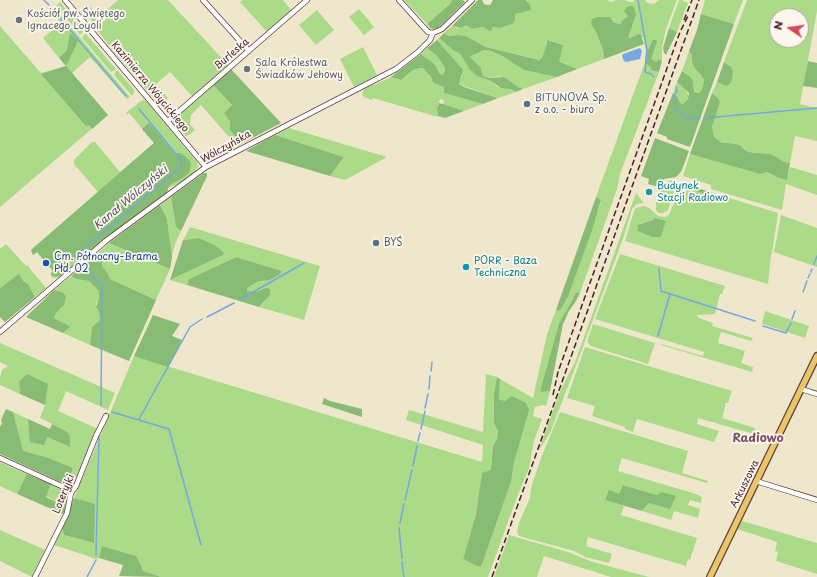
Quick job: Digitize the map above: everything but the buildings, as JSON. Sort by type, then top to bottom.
[{"type":"main road","name":"Arkuszowa","points":[[710,577],[817,356]]},
{"type":"street","name":"Kazimierza Wóycickiego","points":[[65,0],[206,167]]},
{"type":"street","points":[[203,0],[249,51]]},
{"type":"street","name":"Burleska","points":[[168,121],[307,0]]},
{"type":"street","points":[[399,0],[428,32],[433,33]]},
{"type":"street","name":"Wólczyńska","points":[[0,332],[107,240],[206,167],[396,69],[418,52],[430,40],[433,33],[442,29],[472,0]]},
{"type":"street","points":[[801,389],[817,394]]},
{"type":"street","name":"Loteryjki","points":[[35,577],[67,513],[71,493],[76,486],[96,436],[106,416]]},
{"type":"street","points":[[0,458],[68,490],[71,493]]},
{"type":"street","points":[[756,481],[817,500]]},
{"type":"green space","points":[[118,0],[168,0],[229,66],[193,97],[170,72],[156,84],[168,98],[160,105],[125,65],[134,58],[132,56],[123,63],[97,30],[98,27],[84,13],[90,7],[99,17]]},
{"type":"green space","points":[[243,0],[283,0],[292,11],[268,33],[240,2]]},
{"type":"green space","points":[[404,0],[452,0],[451,3],[427,24]]},
{"type":"green space","points":[[452,0],[463,0],[465,2],[438,28],[430,28],[427,24],[451,3]]},
{"type":"green space","points":[[478,0],[482,0],[484,4],[490,5],[493,0],[526,0],[530,5],[531,10],[515,14],[515,20],[512,24],[500,28],[492,27],[492,30],[490,31],[483,27],[472,29],[466,25],[461,28],[452,26]]},
{"type":"green space","points":[[526,0],[607,0],[611,2],[616,0],[625,0],[633,2],[634,0],[645,0],[647,3],[654,4],[659,0],[677,0],[666,29],[662,47],[662,61],[659,59],[657,62],[651,59],[657,42],[649,50],[646,50],[643,37],[628,37],[635,18],[626,14],[628,15],[627,18],[624,19],[621,24],[615,23],[613,19],[607,17],[596,32],[603,50],[604,59],[577,69],[562,65],[558,62],[563,45],[549,40],[542,58],[539,60],[486,47],[466,36],[449,36],[444,33],[452,26],[457,28],[466,25],[472,29],[483,27],[488,29],[492,27],[500,28],[512,24],[514,14],[528,1]]},
{"type":"green space","points":[[679,0],[688,3],[677,32],[669,28]]},
{"type":"green space","points":[[705,0],[743,0],[734,24],[701,14]]},
{"type":"green space","points":[[747,0],[817,0],[817,11],[800,104],[817,108],[817,141],[795,136],[790,163],[782,161],[770,154],[748,152],[744,148],[728,143],[722,143],[714,137],[712,132],[713,120],[719,106],[718,98],[712,93],[717,82],[725,86],[730,66],[724,62]]},
{"type":"green space","points":[[60,2],[84,31],[80,35],[56,6]]},
{"type":"green space","points":[[630,6],[634,7],[636,15],[628,37],[630,38],[639,34],[641,35],[644,44],[604,59],[603,50],[591,24],[592,19],[597,17],[610,17],[615,23],[621,24],[622,21],[628,16],[624,11]]},
{"type":"green space","points":[[55,8],[130,97],[127,99],[90,57],[72,73],[108,115],[0,207],[0,26],[41,73],[66,66],[67,50],[59,58],[43,38],[61,23],[51,11]]},
{"type":"green space","points":[[359,9],[374,27],[364,35],[349,17]]},
{"type":"green space","points":[[317,10],[334,30],[316,45],[299,25]]},
{"type":"green space","points":[[701,14],[734,24],[690,147],[667,139],[667,137],[657,133],[673,93],[677,96],[680,103],[683,104],[688,99],[689,93],[677,82],[682,71],[693,81],[694,91],[696,93],[699,93],[702,90],[704,80],[694,67],[692,55],[689,51]]},
{"type":"green space","points":[[669,28],[677,32],[666,55],[663,48]]},
{"type":"green space","points":[[70,33],[78,41],[66,66],[59,58],[67,50]]},
{"type":"green space","points":[[444,33],[449,36],[466,36],[486,47],[539,60],[542,58],[548,40],[563,45],[559,62],[577,69],[557,77],[524,70],[491,51],[484,50],[471,56],[470,57],[481,68],[483,76],[490,78],[504,77],[523,89],[516,92],[511,89],[501,88],[491,81],[477,76],[470,70],[460,54],[439,38]]},
{"type":"green space","points":[[85,34],[115,68],[115,70],[111,72],[82,38]]},
{"type":"green space","points":[[439,38],[460,54],[466,64],[477,76],[491,81],[498,87],[511,89],[516,92],[498,98],[461,85],[459,83],[462,76],[462,70],[437,40]]},
{"type":"green space","points":[[437,40],[463,70],[459,84],[498,98],[483,104],[444,93],[444,87],[434,83],[431,77],[424,69],[421,68],[413,70],[401,80],[391,77],[421,54],[436,66],[439,73],[442,75],[445,68],[437,56],[427,48]]},
{"type":"green space","points":[[653,40],[656,40],[657,42],[651,59],[657,62],[658,59],[662,61],[659,72],[651,70],[645,62],[646,50],[649,49]]},
{"type":"green space","points":[[363,47],[377,75],[354,87],[340,59]]},
{"type":"green space","points":[[427,48],[437,56],[445,68],[442,75],[433,63],[421,54]]},
{"type":"green space","points":[[484,50],[491,51],[502,56],[520,68],[557,77],[523,89],[499,76],[493,78],[483,76],[482,71],[470,57]]},
{"type":"green space","points":[[689,51],[692,55],[692,61],[704,80],[700,93],[696,93],[694,91],[693,81],[682,71]]},
{"type":"green space","points":[[808,61],[817,63],[817,88],[803,86]]},
{"type":"green space","points":[[645,62],[651,70],[659,72],[620,174],[617,189],[580,293],[576,292],[559,323],[540,391],[550,391],[546,406],[543,405],[535,407],[533,416],[542,419],[534,441],[529,468],[488,577],[161,577],[143,571],[136,556],[102,546],[99,558],[94,559],[54,545],[62,528],[64,535],[93,543],[95,505],[74,498],[134,356],[482,462],[483,445],[406,420],[409,410],[483,432],[486,374],[497,377],[494,394],[494,423],[498,432],[497,439],[493,447],[491,470],[482,474],[476,514],[463,559],[481,567],[511,482],[521,402],[518,399],[505,401],[499,399],[500,379],[533,398],[547,334],[556,310],[559,311],[561,309],[568,297],[593,228],[601,201],[596,197]]},
{"type":"green space","points":[[724,62],[730,66],[733,71],[730,84],[725,86],[717,82]]},
{"type":"green space","points":[[66,66],[108,115],[92,129],[89,125],[86,126],[41,74]]},
{"type":"green space","points":[[421,68],[427,72],[434,83],[443,86],[445,89],[444,93],[483,104],[464,111],[443,105],[444,100],[440,99],[437,109],[438,117],[373,98],[372,100],[362,95],[364,88],[371,84],[374,85],[391,77],[401,80],[413,70]]},
{"type":"green space","points":[[231,69],[281,123],[241,144],[230,130],[230,122],[224,113],[232,105],[213,85]]},
{"type":"green space","points":[[116,71],[118,71],[135,91],[132,96],[114,75]]},
{"type":"green space","points":[[677,82],[685,89],[689,96],[683,104],[680,103],[677,96],[673,93]]},
{"type":"green space","points":[[213,85],[232,105],[224,113],[230,122],[230,130],[241,144],[237,146],[201,105],[191,115],[190,124],[195,130],[189,135],[186,136],[173,121],[173,119]]},
{"type":"green space","points":[[712,93],[720,102],[712,127],[714,137],[722,143],[739,145],[748,152],[770,154],[782,161],[790,163],[787,180],[767,172],[760,174],[690,154]]},
{"type":"green space","points":[[144,100],[197,162],[198,167],[194,173],[180,183],[168,188],[167,193],[105,239],[58,278],[53,278],[50,274],[53,271],[37,252],[33,255],[31,250],[98,192],[74,164],[74,160],[92,142],[95,142],[120,172],[154,143],[129,113],[126,116],[127,112]]},
{"type":"green space","points":[[439,103],[464,111],[445,118],[438,116],[437,109]]},
{"type":"green space","points":[[149,123],[174,153],[181,153],[189,160],[191,164],[189,173],[171,184],[167,193],[89,251],[70,263],[60,276],[52,276],[51,273],[53,271],[37,252],[33,255],[31,250],[154,143],[142,129]]},
{"type":"green space","points":[[289,128],[387,157],[345,180],[330,176],[344,157],[275,135]]},
{"type":"green space","points":[[275,135],[344,157],[330,176],[246,151]]},
{"type":"green space","points":[[655,138],[689,151],[679,174],[676,177],[664,179],[659,187],[648,184],[649,179],[641,176]]},
{"type":"green space","points":[[690,154],[760,174],[767,172],[787,179],[790,167],[817,175],[817,195],[786,184],[782,210],[711,189],[711,185],[683,176]]},
{"type":"green space","points":[[204,173],[207,173],[207,176],[181,231],[176,227],[171,197]]},
{"type":"green space","points":[[674,180],[677,183],[668,210],[663,213],[658,213],[656,210],[656,203],[661,188],[666,182]]},
{"type":"green space","points":[[681,183],[710,192],[709,195],[685,188],[681,196],[677,195]]},
{"type":"green space","points":[[685,188],[709,195],[710,192],[778,213],[768,284],[625,241],[636,208],[644,206],[649,208],[658,216],[665,217],[669,215],[677,195],[681,196]],"holes":[[[653,220],[666,221],[661,237],[637,229],[637,225]]]},
{"type":"green space","points":[[636,193],[644,203],[637,204],[632,209],[624,236],[550,433],[538,452],[561,389],[575,362]]},
{"type":"green space","points":[[171,197],[176,227],[181,231],[175,244],[172,257],[167,219],[160,205]]},
{"type":"green space","points":[[596,197],[601,200],[593,228],[568,297],[561,309],[559,311],[556,310]]},
{"type":"green space","points":[[160,205],[167,219],[172,257],[170,269],[109,243]]},
{"type":"green space","points":[[781,215],[817,228],[817,267],[774,252]]},
{"type":"green space","points":[[654,218],[666,221],[661,237],[652,237],[638,231],[637,225],[653,220]]},
{"type":"green space","points":[[190,227],[320,266],[304,320],[259,307],[265,301],[262,289],[255,292],[247,291],[247,288],[257,282],[263,282],[282,271],[236,257],[189,279],[187,285],[170,280],[221,256],[199,238],[183,240]]},
{"type":"green space","points":[[199,238],[216,246],[224,253],[221,256],[170,280],[183,240]]},
{"type":"green space","points":[[109,243],[170,269],[156,300],[110,279],[102,266],[100,257],[96,255]]},
{"type":"green space","points":[[6,244],[26,266],[27,265],[46,288],[35,297],[28,284],[23,281],[0,288],[0,249]]},
{"type":"green space","points":[[620,254],[725,286],[722,294],[720,294],[715,314],[696,315],[699,318],[713,323],[712,326],[753,338],[751,341],[721,332],[718,343],[745,351],[741,363],[753,367],[752,372],[661,344],[703,356],[704,352],[595,319]]},
{"type":"green space","points":[[95,255],[102,259],[102,266],[110,279],[156,300],[129,361],[90,345],[92,327],[100,320],[99,312],[96,307],[99,298],[99,291],[89,281],[76,279],[71,276]]},
{"type":"green space","points":[[236,257],[282,271],[279,275],[269,280],[257,282],[247,288],[247,291],[255,292],[266,288],[270,289],[270,295],[259,307],[187,285],[189,279]]},
{"type":"green space","points":[[19,274],[23,281],[28,284],[35,297],[5,322],[0,317],[0,288]]},
{"type":"green space","points":[[71,276],[76,279],[89,281],[100,291],[96,304],[97,309],[100,312],[100,320],[92,327],[90,345],[63,333],[69,327],[54,318],[56,313],[64,305],[62,292],[54,290]]},
{"type":"green space","points":[[54,290],[62,292],[66,296],[64,305],[56,313],[54,318],[70,327],[63,333],[26,317]]},
{"type":"green space","points":[[576,292],[580,293],[563,324],[550,391],[542,392],[540,391],[559,323]]},
{"type":"green space","points":[[765,311],[809,326],[805,338],[763,324]]},
{"type":"green space","points":[[153,315],[180,324],[172,336],[182,340],[168,367],[134,356]]},
{"type":"green space","points":[[593,324],[655,343],[648,364],[591,346],[587,342]]},
{"type":"green space","points":[[0,343],[115,393],[108,410],[66,391],[58,411],[98,429],[77,479],[70,477],[73,468],[49,458],[22,451],[13,412],[28,419],[31,442],[47,437],[70,447],[70,438],[66,431],[40,418],[45,405],[19,382],[20,394],[0,385],[2,370],[8,366],[0,362]]},
{"type":"green space","points":[[585,347],[732,391],[728,403],[726,403],[722,418],[755,428],[754,434],[698,418],[697,424],[719,431],[714,442],[637,419],[633,432],[625,429],[625,427],[592,416],[595,406],[567,398]]},
{"type":"green space","points":[[27,374],[48,384],[45,405],[20,394],[19,382]]},
{"type":"green space","points":[[497,377],[500,379],[499,399],[505,401],[512,396],[526,403],[529,410],[514,462],[511,482],[481,567],[463,559],[476,514],[482,473],[491,470],[493,446],[497,439],[498,432],[494,423],[494,394]]},
{"type":"green space","points":[[324,398],[330,401],[362,409],[362,417],[322,404]]},
{"type":"green space","points":[[6,409],[13,412],[23,451],[49,458],[73,468],[70,477],[65,484],[0,454],[0,427],[2,423],[1,420]]},
{"type":"green space","points":[[560,412],[688,451],[682,473],[708,481],[707,483],[622,458],[618,471],[702,497],[701,503],[690,500],[688,505],[700,509],[698,518],[674,511],[671,520],[642,511],[657,495],[624,485],[619,494],[606,500],[624,506],[621,515],[697,538],[690,560],[688,559],[686,566],[588,537],[586,546],[612,554],[609,563],[585,557],[574,551],[519,536],[517,532],[519,523],[530,498],[531,488],[541,458]]},
{"type":"green space","points":[[28,419],[50,429],[52,424],[66,431],[70,438],[70,447],[47,437],[44,445],[30,442]]},
{"type":"green space","points":[[0,462],[27,474],[17,494],[0,486]]},
{"type":"green space","points":[[27,474],[51,484],[46,497],[66,507],[63,514],[17,494]]},
{"type":"green space","points":[[51,484],[65,491],[69,498],[66,507],[46,496]]},
{"type":"green space","points":[[623,485],[657,495],[662,492],[676,496],[670,509],[649,503],[642,511],[605,500],[609,490],[619,494]]},
{"type":"green space","points":[[74,498],[95,504],[94,543],[64,535],[62,528]]},
{"type":"green space","points":[[742,521],[817,543],[817,574],[776,561],[778,552],[775,551],[777,542],[737,529]]},
{"type":"green space","points":[[0,530],[45,550],[32,577],[0,561]]},
{"type":"green space","points":[[509,535],[568,552],[593,562],[649,577],[611,577],[544,556],[537,577],[494,577]]},
{"type":"green space","points":[[102,546],[136,556],[143,571],[161,577],[119,576],[123,565],[99,558]]},
{"type":"water","points":[[640,48],[642,51],[640,59],[626,62],[624,61],[622,56],[623,54]]},
{"type":"waterway","name":"Kanał Wólczyński","points":[[44,0],[49,5]]},
{"type":"waterway","points":[[638,0],[647,50],[645,72],[654,77]]},
{"type":"waterway","name":"Kanał Wólczyński","points":[[54,11],[126,96]]},
{"type":"waterway","points":[[674,101],[677,91],[676,87]]},
{"type":"waterway","points":[[675,106],[677,110],[686,117],[696,119],[700,118]]},
{"type":"waterway","points":[[705,118],[817,108]]},
{"type":"waterway","name":"Kanał Wólczyński","points":[[73,258],[181,167],[181,160],[139,109]]},
{"type":"waterway","points":[[814,264],[817,256]]},
{"type":"waterway","points":[[241,299],[304,263]]},
{"type":"waterway","points":[[659,269],[661,291],[755,321]]},
{"type":"waterway","name":"Kanał Wólczyński","points":[[84,270],[102,285],[101,405]]},
{"type":"waterway","points":[[808,278],[810,274]]},
{"type":"waterway","points":[[803,292],[807,281]]},
{"type":"waterway","points":[[658,336],[670,294]]},
{"type":"waterway","points":[[207,317],[234,303]]},
{"type":"waterway","points":[[792,319],[795,311]]},
{"type":"waterway","points":[[139,419],[190,327],[202,319]]},
{"type":"waterway","points":[[763,326],[786,333],[791,323]]},
{"type":"waterway","points":[[431,371],[432,362]]},
{"type":"waterway","points":[[429,389],[430,376]]},
{"type":"waterway","points":[[425,408],[428,394]]},
{"type":"waterway","points":[[421,429],[425,411]]},
{"type":"waterway","points":[[112,412],[169,429],[201,545]]},
{"type":"waterway","points":[[418,441],[420,433]]},
{"type":"waterway","name":"Kanał Wólczyński","points":[[96,555],[99,436]]},
{"type":"waterway","points":[[413,466],[417,446]]},
{"type":"waterway","points":[[405,500],[412,470]]},
{"type":"waterway","points":[[400,523],[404,504]]},
{"type":"waterway","points":[[399,528],[402,558]]},
{"type":"waterway","name":"Kanał Wólczyński","points":[[87,577],[96,560]]},
{"type":"waterway","points":[[402,562],[404,577]]},
{"type":"railway","points":[[684,20],[692,0]]},
{"type":"railway","points":[[492,577],[699,0]]},
{"type":"railway","points":[[553,395],[558,372],[680,32],[688,16]]},
{"type":"place","name":"Kościół pw. Świętego Ignacego Loyoli","points":[[19,20]]},
{"type":"place","name":"Sala Królestwa Świadków Jehowy","points":[[247,69]]},
{"type":"place","name":"BITUNOVA Sp. z o.o. - biuro","points":[[527,104]]},
{"type":"place","name":"Budynek Stacji Radiowo","points":[[649,192]]},
{"type":"place","name":"BYŚ","points":[[376,243]]},
{"type":"place","name":"Cm. Północny-Brama Płd. 02","points":[[46,263]]},
{"type":"place","name":"PORR - Baza Techniczna","points":[[466,267]]},
{"type":"district","name":"Radiowo","points":[[758,439]]}]
